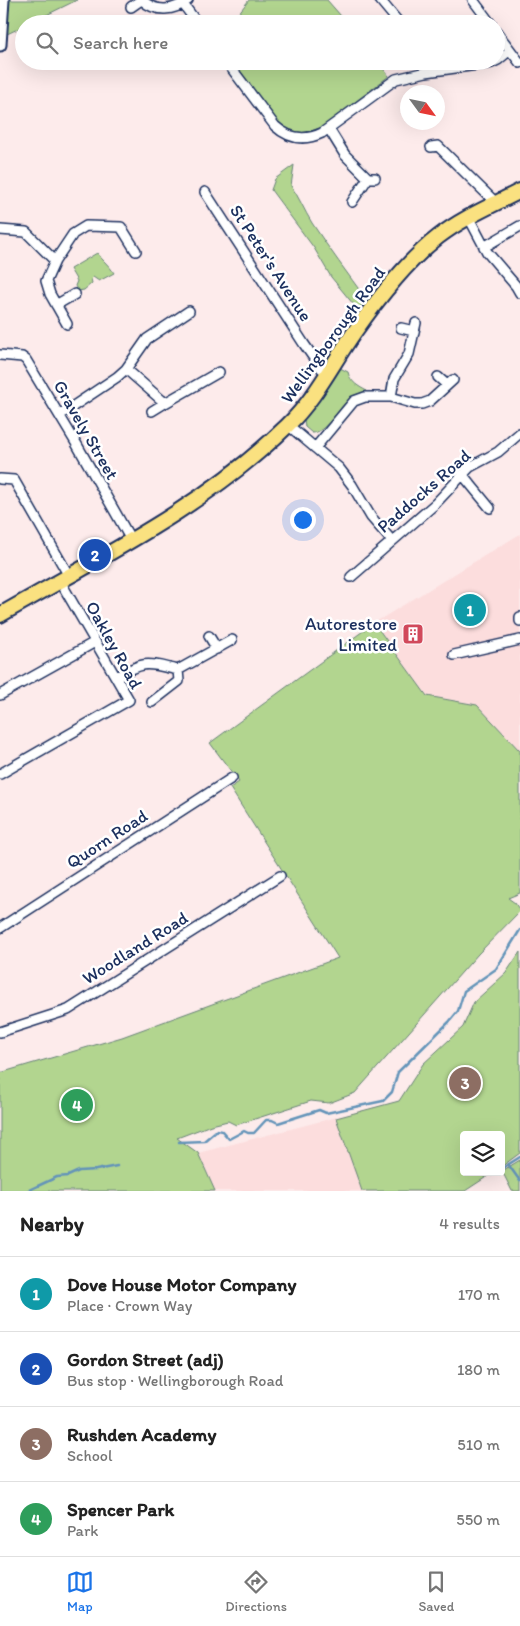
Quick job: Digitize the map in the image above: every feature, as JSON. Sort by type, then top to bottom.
[{"type":"main road","points":[[0,44],[3,0]]},
{"type":"main road","name":"Wellingborough Road","points":[[0,615],[184,508],[255,456],[309,402],[368,314],[420,252],[439,236],[520,191]]},
{"type":"street","points":[[131,7],[141,0],[151,6],[164,10],[186,2],[193,15]]},
{"type":"street","points":[[380,0],[392,15]]},
{"type":"street","points":[[473,0],[484,15]]},
{"type":"street","points":[[505,43],[520,63]]},
{"type":"street","points":[[505,54],[510,50]]},
{"type":"street","points":[[233,70],[268,119],[283,133],[303,139],[313,138],[328,129],[396,79],[441,70]]},
{"type":"street","points":[[328,129],[345,155],[372,178],[352,202]]},
{"type":"street","points":[[431,147],[438,146],[496,203]]},
{"type":"street","name":"St Peter's Avenue","points":[[205,192],[304,344],[328,374]]},
{"type":"street","points":[[469,218],[484,247],[520,293]]},
{"type":"street","points":[[67,324],[50,294],[46,281],[55,261],[73,234],[86,226],[121,227],[136,251]]},
{"type":"street","points":[[484,247],[520,226]]},
{"type":"street","points":[[0,230],[26,232],[55,261]]},
{"type":"street","points":[[56,306],[75,294]]},
{"type":"street","points":[[173,308],[179,317]]},
{"type":"street","points":[[60,415],[117,378],[126,369],[147,339],[189,311]]},
{"type":"street","points":[[391,397],[394,379],[409,354],[415,327],[401,328]]},
{"type":"street","name":"Gravely Street","points":[[0,355],[25,358],[60,415],[131,540]]},
{"type":"street","points":[[126,369],[164,403]]},
{"type":"street","points":[[152,411],[164,403],[208,384],[219,372]]},
{"type":"street","points":[[315,448],[354,401],[365,397],[391,397],[415,404],[422,404],[430,401],[450,383],[438,377]]},
{"type":"street","points":[[288,425],[339,468],[352,484],[370,517],[392,541]]},
{"type":"street","name":"Paddocks Road","points":[[352,577],[435,504],[462,474],[476,463],[498,452],[520,433]]},
{"type":"street","points":[[462,474],[490,508]]},
{"type":"street","name":"Oakley Road","points":[[0,479],[14,480],[95,642],[129,700],[0,774]]},
{"type":"street","points":[[520,617],[520,622]]},
{"type":"street","points":[[209,636],[217,649]]},
{"type":"street","points":[[117,677],[134,666],[149,663],[178,670],[232,640]]},
{"type":"street","points":[[454,655],[520,640]]},
{"type":"street","points":[[0,695],[95,642]]},
{"type":"street","points":[[152,702],[179,681],[178,670]]},
{"type":"street","name":"Quorn Road","points":[[0,928],[232,778]]},
{"type":"street","name":"Woodland Road","points":[[0,1032],[68,1010],[280,876]]},
{"type":"shaded area","points":[[520,534],[520,751],[477,705],[427,696],[374,623]]},
{"type":"shaded area","points":[[520,952],[520,1153],[505,1164],[505,1131],[460,1131],[460,1176],[488,1176],[465,1191],[215,1191],[198,1153],[399,1101],[423,1064],[463,1027],[474,1002],[506,973]]},
{"type":"green space","points":[[7,0],[77,0],[46,15],[15,15],[15,30],[5,35]]},
{"type":"green space","points":[[249,0],[327,0],[340,15],[237,15]]},
{"type":"green space","points":[[239,70],[384,70],[389,76],[322,127],[305,133],[287,130],[277,122]]},
{"type":"green space","points":[[294,165],[291,186],[312,223],[366,299],[358,310],[331,277],[314,248],[271,190],[275,179]]},
{"type":"green space","points":[[97,253],[114,273],[99,281],[93,277],[91,279],[92,283],[84,290],[78,291],[75,286],[77,281],[70,269]]},
{"type":"green space","points":[[338,367],[348,372],[349,376],[358,386],[367,391],[349,399],[326,425],[317,432],[312,433],[305,427],[304,419],[324,393]]},
{"type":"green space","points":[[374,623],[427,696],[477,705],[520,751],[520,893],[508,898],[515,903],[520,911],[478,954],[355,1093],[329,1103],[311,1101],[236,1125],[228,1121],[211,1125],[177,1138],[198,1153],[215,1191],[0,1191],[0,1073],[122,1037],[338,958],[230,788],[239,782],[210,743]]},
{"type":"green space","points":[[520,952],[520,1153],[505,1164],[505,1131],[460,1131],[460,1176],[488,1176],[465,1191],[362,1191],[336,1118],[399,1101],[423,1064],[463,1027],[474,1002],[506,973]]},
{"type":"green space","points":[[520,1160],[520,1191],[512,1191],[504,1176],[505,1169]]},
{"type":"waterway","points":[[179,1142],[204,1141],[217,1130],[222,1131],[229,1139],[244,1131],[254,1133],[266,1120],[278,1123],[319,1110],[326,1113],[383,1101],[392,1092],[398,1072],[458,1011],[464,991],[496,969],[520,930]]},
{"type":"waterway","points":[[505,1166],[520,1157]]},
{"type":"waterway","points":[[508,1164],[520,1181]]},
{"type":"waterway","points":[[0,1191],[27,1191],[57,1177],[68,1176],[79,1171],[117,1166]]},
{"type":"place","name":"Gordon Street (adj)","points":[[95,555]]},
{"type":"place","name":"Dove House Motor Company","points":[[470,610]]},
{"type":"place","name":"Autorestore Limited","points":[[413,634]]},
{"type":"place","name":"Rushden Academy","points":[[465,1083]]},
{"type":"place","name":"Spencer Park","points":[[77,1105]]}]
